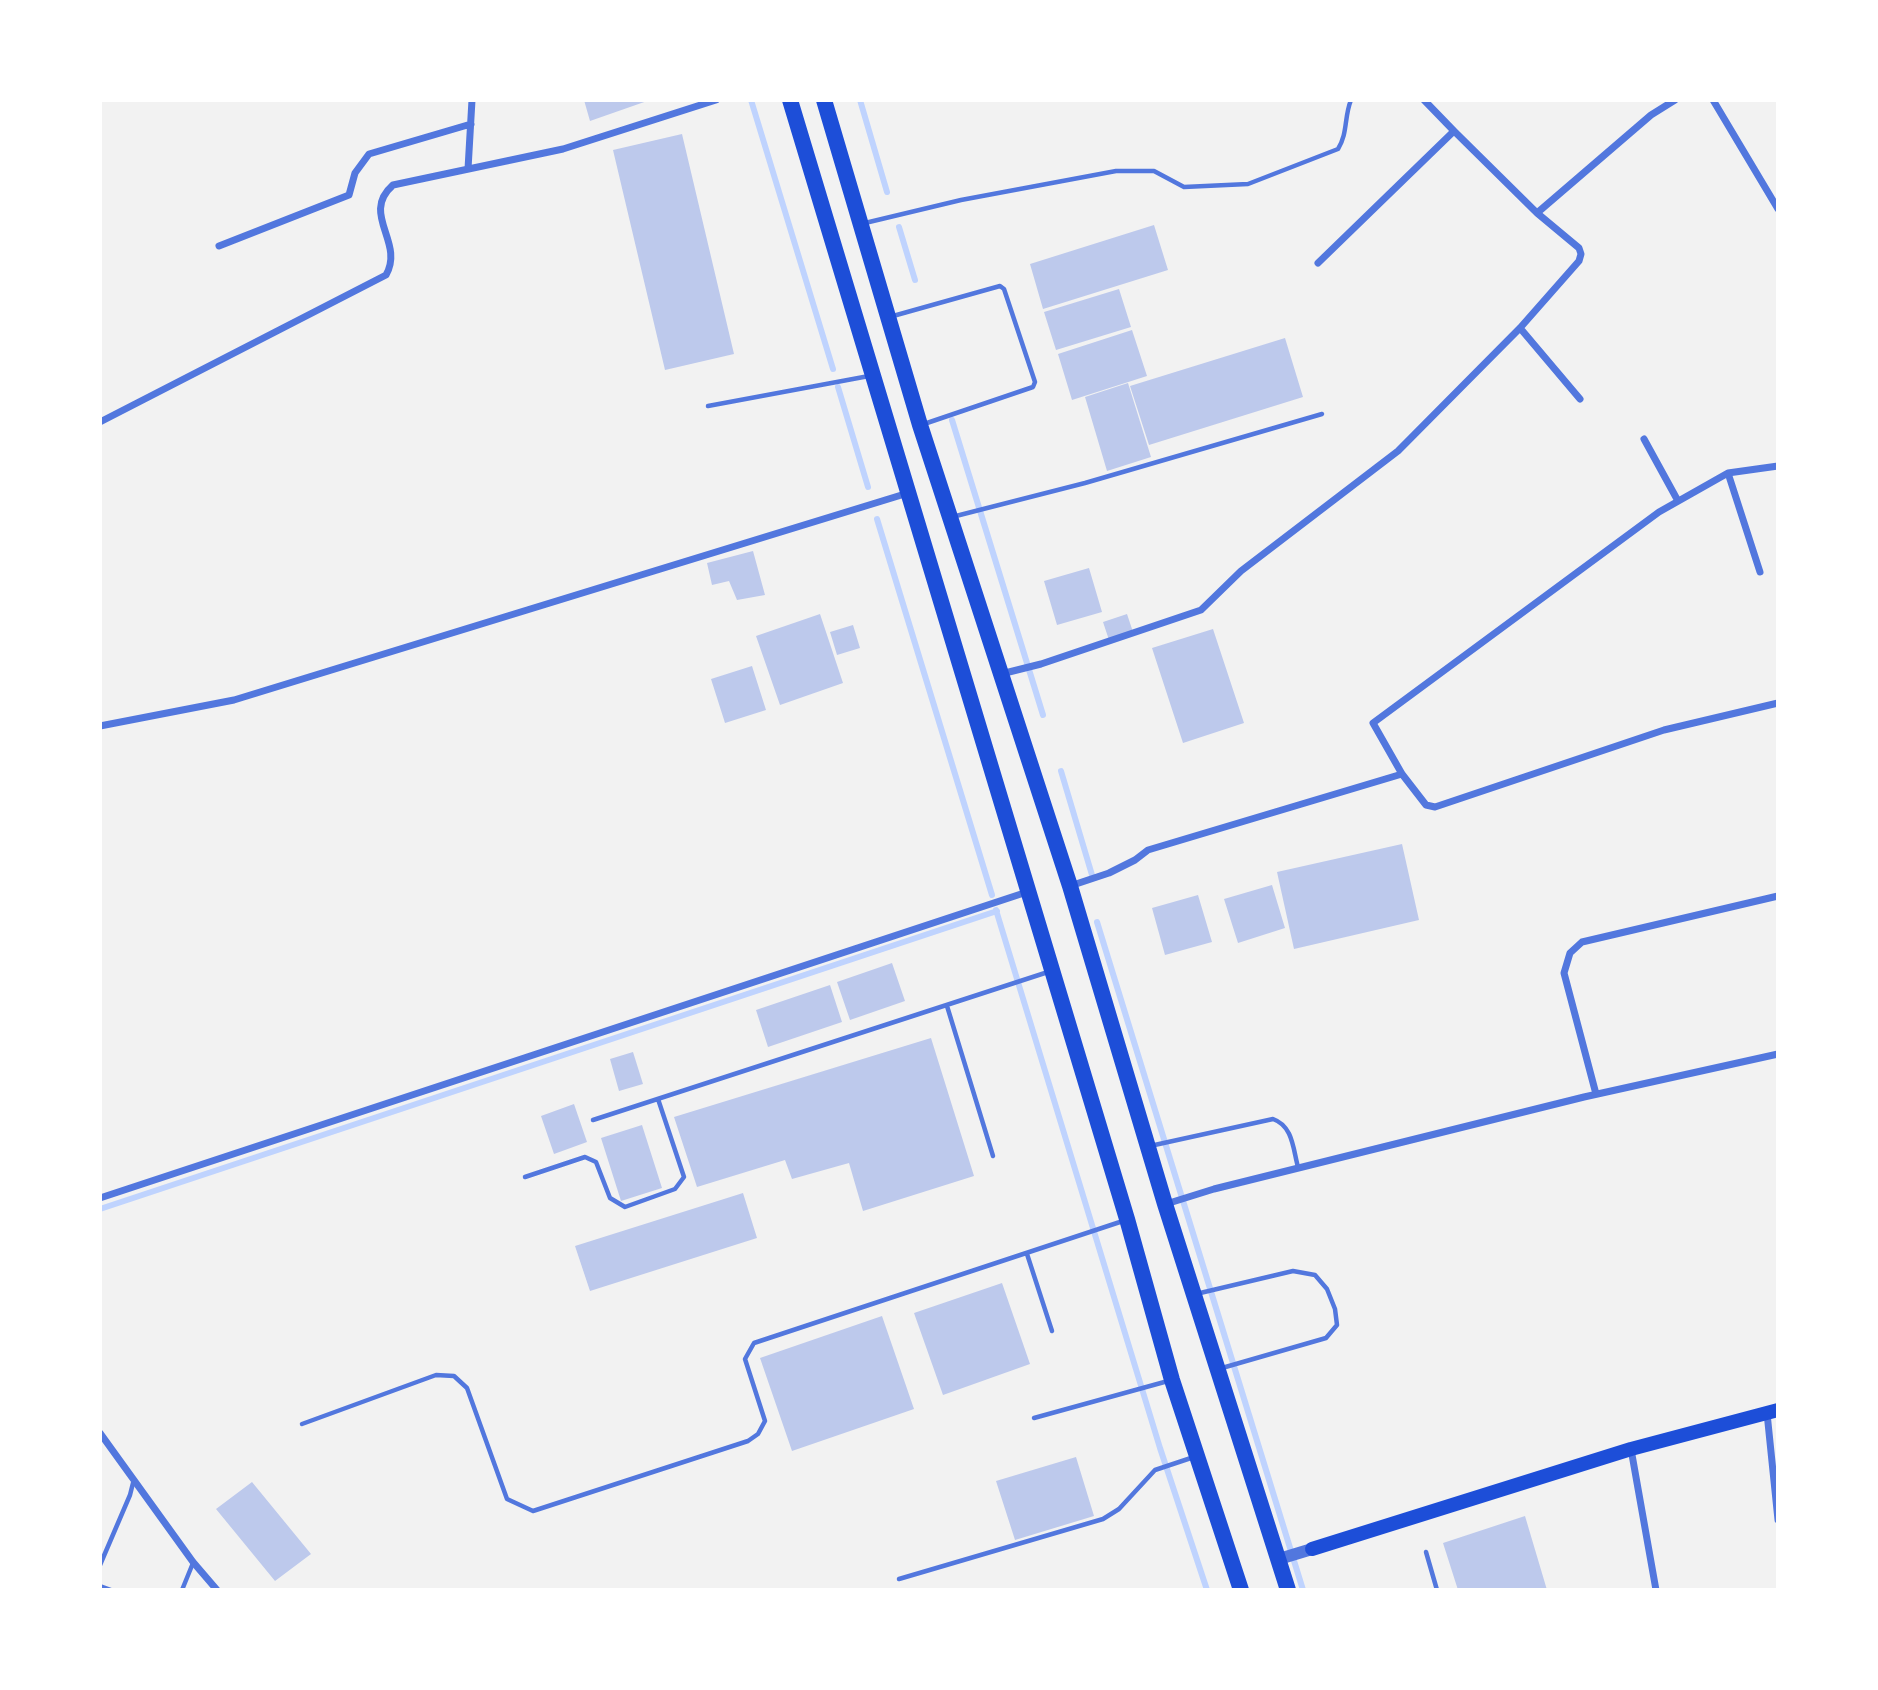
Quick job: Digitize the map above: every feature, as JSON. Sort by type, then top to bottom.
[{"type":"main road","points":[[790,100],[1127,1219],[1172,1380],[1241,1590]]},
{"type":"main road","points":[[824,100],[920,425],[955,516],[1008,672],[1074,885],[1165,1204],[1200,1293],[1283,1558],[1288,1590]]},
{"type":"main road","points":[[1312,1549],[1631,1449],[1773,1412]]},
{"type":"street","points":[[468,169],[472,100]]},
{"type":"street","points":[[100,422],[386,275],[392,256],[379,211],[386,191],[393,185],[562,149],[716,100]]},
{"type":"street","points":[[1008,672],[1041,664],[1209,605],[1241,571],[1398,451],[1520,328],[1579,261],[1579,248],[1537,214],[1424,100]]},
{"type":"street","points":[[1537,214],[1651,115],[1675,100]]},
{"type":"street","points":[[1713,100],[1778,209]]},
{"type":"street","points":[[219,246],[349,195],[355,173],[369,154],[471,124]]},
{"type":"street","points":[[1318,264],[1454,131]]},
{"type":"street","points":[[1520,328],[1580,399]]},
{"type":"street","points":[[1644,439],[1678,501]]},
{"type":"street","points":[[1778,466],[1728,473],[1659,512],[1373,723],[1402,775],[1426,805],[1435,807],[1664,730],[1778,703]]},
{"type":"street","points":[[1728,473],[1760,572]]},
{"type":"street","points":[[100,726],[234,700],[908,492]]},
{"type":"street","points":[[1074,885],[1135,860],[1148,850],[1402,775]]},
{"type":"street","points":[[100,1198],[1027,892]]},
{"type":"street","points":[[1595,1094],[1564,973],[1570,953],[1582,942],[1778,896]]},
{"type":"street","points":[[1165,1204],[1214,1189],[1595,1094],[1778,1054]]},
{"type":"street","points":[[1773,1412],[1778,1520]]},
{"type":"street","points":[[100,1433],[216,1590]]},
{"type":"street","points":[[1631,1449],[1656,1590]]},
{"type":"street","points":[[1283,1558],[1312,1549]]},
{"type":"lane","points":[[861,224],[961,200],[1116,171],[1154,171],[1184,187],[1248,184],[1338,149],[1344,139],[1346,111],[1351,100]]},
{"type":"lane","points":[[888,317],[1000,286],[1004,289],[1035,382],[1033,387],[920,425]]},
{"type":"lane","points":[[708,406],[873,375]]},
{"type":"lane","points":[[955,516],[1085,483],[1322,414]]},
{"type":"lane","points":[[593,1120],[1052,971]]},
{"type":"lane","points":[[947,1006],[993,1156]]},
{"type":"lane","points":[[526,1177],[585,1157],[596,1162],[610,1198],[625,1207],[675,1189],[684,1177],[658,1099]]},
{"type":"lane","points":[[1148,1147],[1273,1119],[1282,1122],[1287,1128],[1298,1168]]},
{"type":"lane","points":[[302,1424],[436,1376],[454,1376],[467,1388],[507,1499],[533,1511],[748,1441],[758,1434],[765,1421],[745,1359],[754,1343],[1101,1230],[1127,1219]]},
{"type":"lane","points":[[1027,1254],[1052,1331]]},
{"type":"lane","points":[[1200,1293],[1293,1271],[1315,1275],[1327,1289],[1335,1309],[1337,1325],[1326,1338],[1222,1368]]},
{"type":"lane","points":[[1034,1418],[1172,1380]]},
{"type":"lane","points":[[899,1579],[1103,1519],[1119,1509],[1155,1470],[1198,1456]]},
{"type":"lane","points":[[100,1565],[130,1495],[134,1479]]},
{"type":"lane","points":[[1426,1552],[1437,1590]]},
{"type":"lane","points":[[182,1590],[193,1562]]},
{"type":"lane","points":[[100,1586],[111,1590]]},
{"type":"building","points":[[584,100],[650,100],[590,121]]},
{"type":"building","points":[[682,134],[734,354],[665,370],[613,150]]},
{"type":"building","points":[[1154,225],[1168,270],[1043,309],[1030,264]]},
{"type":"building","points":[[1119,289],[1131,327],[1056,350],[1044,312]]},
{"type":"building","points":[[1132,330],[1147,376],[1072,400],[1058,354]]},
{"type":"building","points":[[1285,338],[1303,397],[1149,445],[1130,386]]},
{"type":"building","points":[[1128,383],[1151,457],[1107,471],[1085,397]]},
{"type":"building","points":[[753,551],[765,595],[737,600],[729,581],[712,585],[707,563]]},
{"type":"building","points":[[1089,568],[1102,612],[1057,625],[1044,581]]},
{"type":"building","points":[[820,614],[843,683],[780,705],[756,636]]},
{"type":"building","points":[[1127,614],[1133,632],[1109,640],[1103,622]]},
{"type":"building","points":[[853,625],[860,648],[837,655],[830,632]]},
{"type":"building","points":[[1213,629],[1244,723],[1183,743],[1152,648]]},
{"type":"building","points":[[752,666],[766,710],[725,723],[711,679]]},
{"type":"building","points":[[1402,844],[1419,920],[1294,949],[1277,872]]},
{"type":"building","points":[[1272,885],[1285,928],[1238,943],[1224,899]]},
{"type":"building","points":[[1198,895],[1212,942],[1165,955],[1152,908]]},
{"type":"building","points":[[892,963],[905,1001],[850,1020],[837,982]]},
{"type":"building","points":[[830,985],[842,1022],[768,1047],[756,1010]]},
{"type":"building","points":[[931,1038],[974,1176],[863,1211],[849,1163],[792,1179],[785,1160],[697,1187],[674,1117]]},
{"type":"building","points":[[633,1052],[643,1084],[619,1091],[610,1059]]},
{"type":"building","points":[[574,1104],[587,1142],[554,1154],[541,1116]]},
{"type":"building","points":[[642,1125],[662,1188],[621,1201],[601,1138]]},
{"type":"building","points":[[743,1193],[757,1238],[590,1291],[575,1246]]},
{"type":"building","points":[[1002,1283],[1030,1364],[943,1395],[914,1313]]},
{"type":"building","points":[[882,1316],[914,1409],[792,1451],[760,1358]]},
{"type":"building","points":[[1076,1457],[1094,1516],[1015,1540],[996,1481]]},
{"type":"building","points":[[252,1482],[311,1554],[275,1581],[216,1509]]},
{"type":"building","points":[[1525,1516],[1547,1590],[1458,1590],[1443,1543]]},
{"type":"waterway","points":[[751,100],[833,369]]},
{"type":"waterway","points":[[860,100],[887,192]]},
{"type":"waterway","points":[[899,227],[915,280]]},
{"type":"waterway","points":[[838,387],[868,487]]},
{"type":"waterway","points":[[952,420],[1043,715]]},
{"type":"waterway","points":[[877,519],[992,895]]},
{"type":"waterway","points":[[1061,771],[1092,875]]},
{"type":"waterway","points":[[996,910],[1160,1448],[1207,1590]]},
{"type":"waterway","points":[[100,1209],[997,911]]},
{"type":"waterway","points":[[1097,922],[1303,1590]]}]
